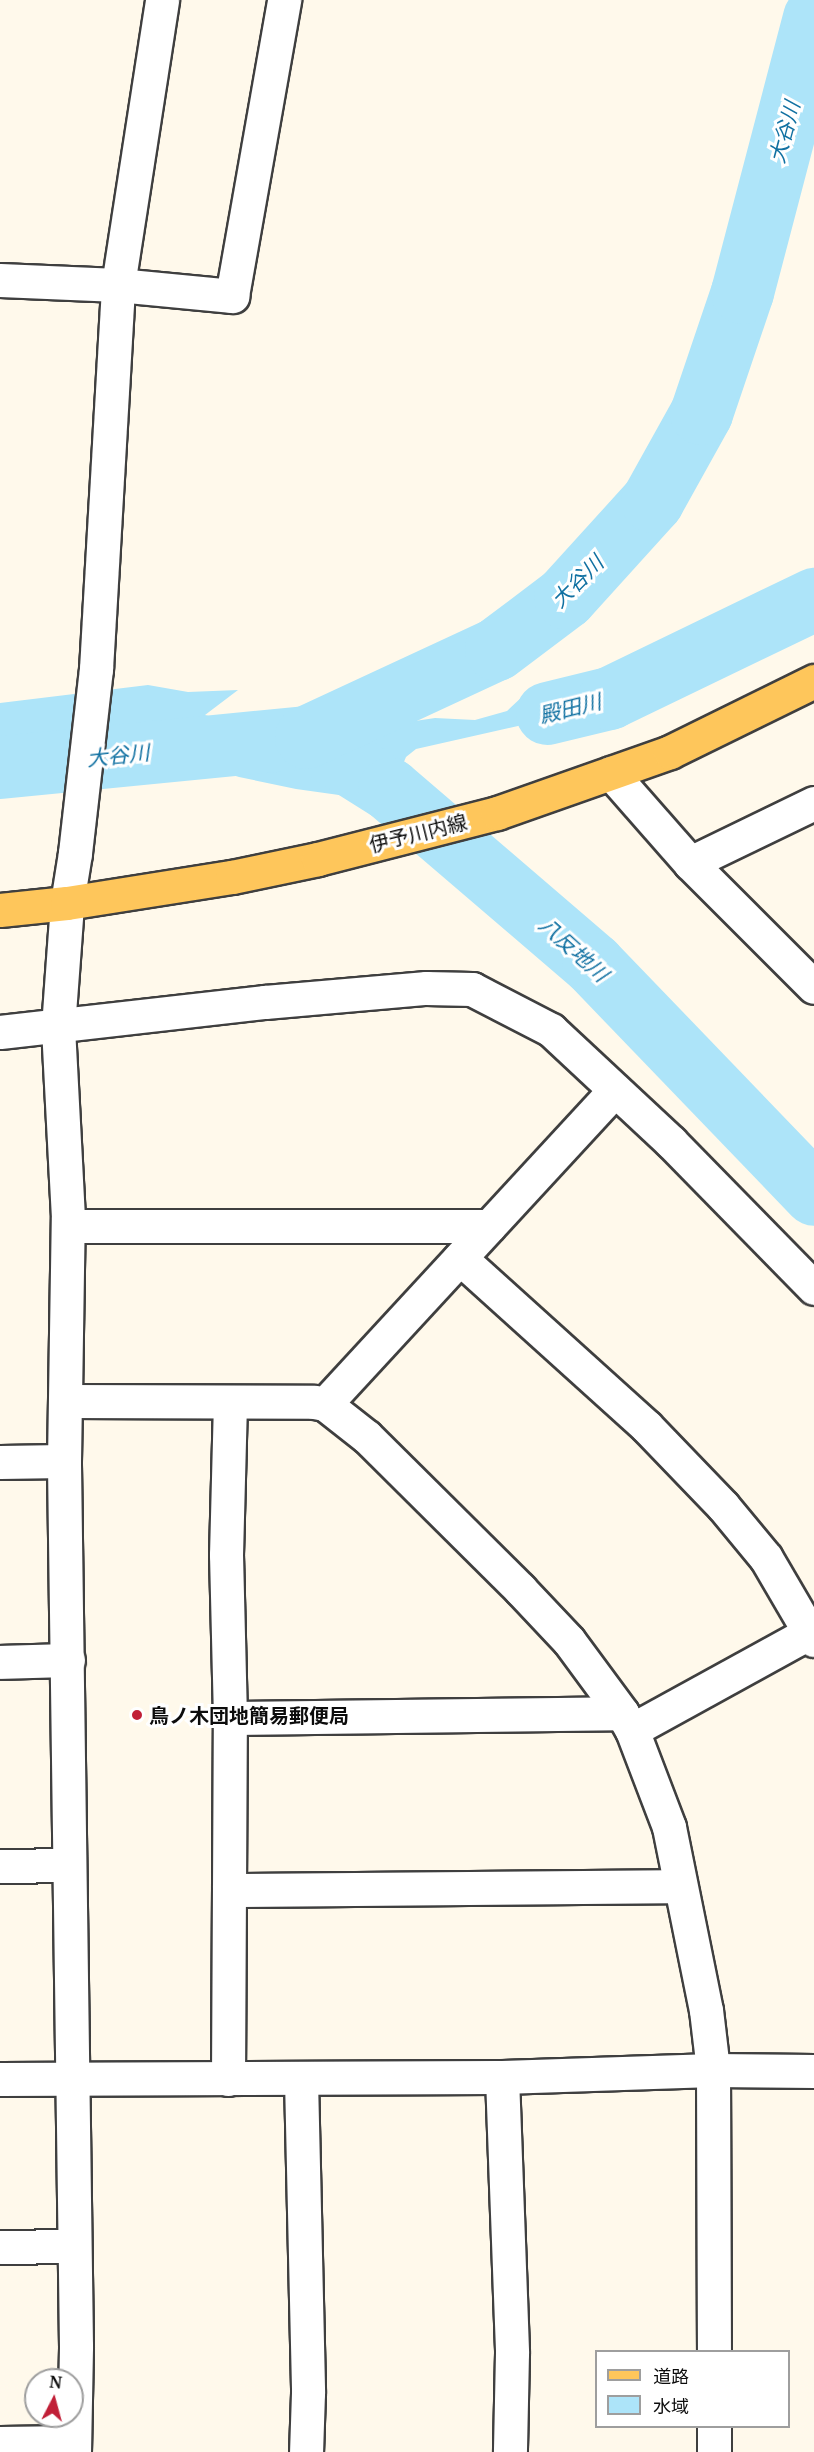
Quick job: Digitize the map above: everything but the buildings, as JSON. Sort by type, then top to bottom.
[{"type":"main road","name":"伊予川内線","points":[[0,910],[67,903],[232,877],[318,859],[497,813],[670,752],[814,681]]},
{"type":"street","points":[[0,2443],[74,2447],[74,2246],[64,1461],[68,1226],[58,1027],[67,903],[96,669],[118,285],[162,0]]},
{"type":"street","points":[[0,280],[118,285],[232,297],[284,0]]},
{"type":"street","points":[[611,774],[690,863],[813,984]]},
{"type":"street","points":[[690,863],[814,803]]},
{"type":"street","points":[[0,1032],[277,1001],[426,988],[472,989],[551,1030],[670,1142],[814,1288]]},
{"type":"street","points":[[325,1404],[615,1090]]},
{"type":"street","points":[[68,1226],[489,1226]]},
{"type":"street","points":[[230,1718],[627,1722],[813,1634],[766,1558],[723,1506],[646,1425],[460,1258]]},
{"type":"street","points":[[66,1401],[314,1402],[325,1404],[367,1437],[520,1588],[569,1641],[627,1722],[669,1827],[706,2010],[713,2070],[714,2350]]},
{"type":"street","points":[[228,2079],[230,1718],[225,1555],[230,1402]]},
{"type":"street","points":[[0,1462],[64,1461]]},
{"type":"street","points":[[0,1662],[68,1660]]},
{"type":"street","points":[[0,1866],[69,1865]]},
{"type":"street","points":[[229,1890],[680,1886]]},
{"type":"street","points":[[0,2079],[301,2079],[502,2077],[713,2070],[814,2071]]},
{"type":"street","points":[[502,2077],[512,2353],[510,2452]]},
{"type":"street","points":[[301,2079],[308,2382],[306,2452]]},
{"type":"street","points":[[0,2247],[74,2246]]},
{"type":"street","points":[[714,2428],[714,2452]]},
{"type":"water","points":[[628,680],[634,696],[611,705],[416,749],[406,757],[401,769],[407,783],[423,794],[389,802],[296,789],[239,777],[188,761],[101,747],[63,751],[31,744],[0,753],[0,703],[148,685],[188,692],[238,690],[205,715],[216,718],[252,717],[350,728],[375,727],[435,718],[475,720],[507,711],[524,695],[543,687],[544,704],[596,693]]},
{"type":"waterway","name":"大谷川","points":[[0,767],[306,737],[496,649],[565,597],[652,501],[701,413],[742,292],[814,17]]},
{"type":"waterway","name":"殿田川","points":[[547,713],[609,698],[814,599]]},
{"type":"waterway","name":"八反地川","points":[[330,752],[389,789],[593,964],[814,1194]]},
{"type":"place","name":"鳥ノ木団地簡易郵便局","points":[[137,1715]]}]
